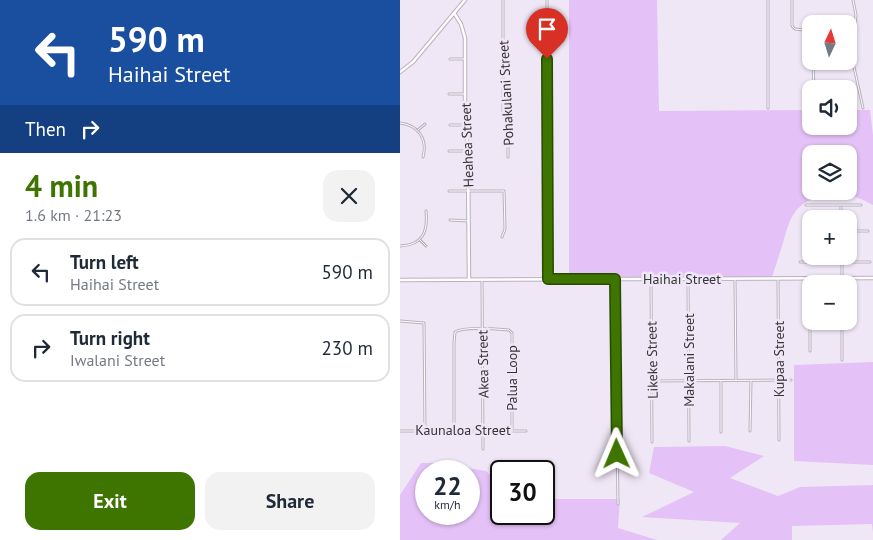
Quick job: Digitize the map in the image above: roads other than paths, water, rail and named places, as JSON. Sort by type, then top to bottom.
[{"type":"street","points":[[400,72],[413,62],[465,0]]},
{"type":"street","name":"Pohakulani Street","points":[[503,0],[503,112],[508,132],[508,157]]},
{"type":"street","points":[[547,0],[548,279]]},
{"type":"street","points":[[768,0],[768,108]]},
{"type":"street","points":[[792,0],[792,26],[795,29],[802,30]]},
{"type":"street","points":[[854,0],[856,15],[852,58],[863,108]]},
{"type":"street","name":"Heahea Street","points":[[454,13],[463,28],[465,59],[469,280]]},
{"type":"street","points":[[450,59],[465,59]]},
{"type":"street","points":[[449,94],[465,94]]},
{"type":"street","points":[[400,123],[408,124],[417,130],[424,142],[423,157]]},
{"type":"street","points":[[417,130],[425,124]]},
{"type":"street","points":[[450,126],[465,125]]},
{"type":"street","points":[[449,151],[468,152]]},
{"type":"street","points":[[449,191],[504,190],[505,229],[502,237]]},
{"type":"street","points":[[806,206],[861,205]]},
{"type":"street","points":[[400,246],[412,244],[420,239],[426,228],[426,211]]},
{"type":"street","points":[[450,220],[468,221]]},
{"type":"street","points":[[857,231],[868,231]]},
{"type":"street","points":[[420,239],[426,246]]},
{"type":"street","points":[[857,262],[870,262]]},
{"type":"street","points":[[735,278],[736,380]]},
{"type":"street","name":"Kupaa Street","points":[[778,278],[779,440]]},
{"type":"street","name":"Haihai Street","points":[[400,280],[802,278]]},
{"type":"street","name":"Haihai Street","points":[[857,278],[873,278]]},
{"type":"street","points":[[615,279],[618,504]]},
{"type":"street","name":"Likeke Street","points":[[651,279],[652,442]]},
{"type":"street","name":"Makalani Street","points":[[688,279],[689,441]]},
{"type":"street","name":"Akea Street","points":[[482,280],[484,449]]},
{"type":"street","points":[[400,322],[424,323],[425,430]]},
{"type":"street","name":"Palua Loop","points":[[454,430],[454,335],[457,330],[483,329],[508,330],[512,333],[512,430]]},
{"type":"street","points":[[810,330],[810,351]]},
{"type":"street","points":[[842,330],[842,360]]},
{"type":"street","points":[[750,431],[751,380]]},
{"type":"street","points":[[653,381],[791,380]]},
{"type":"street","points":[[721,381],[721,432]]},
{"type":"street","name":"Kaunaloa Street","points":[[400,431],[526,430]]}]
